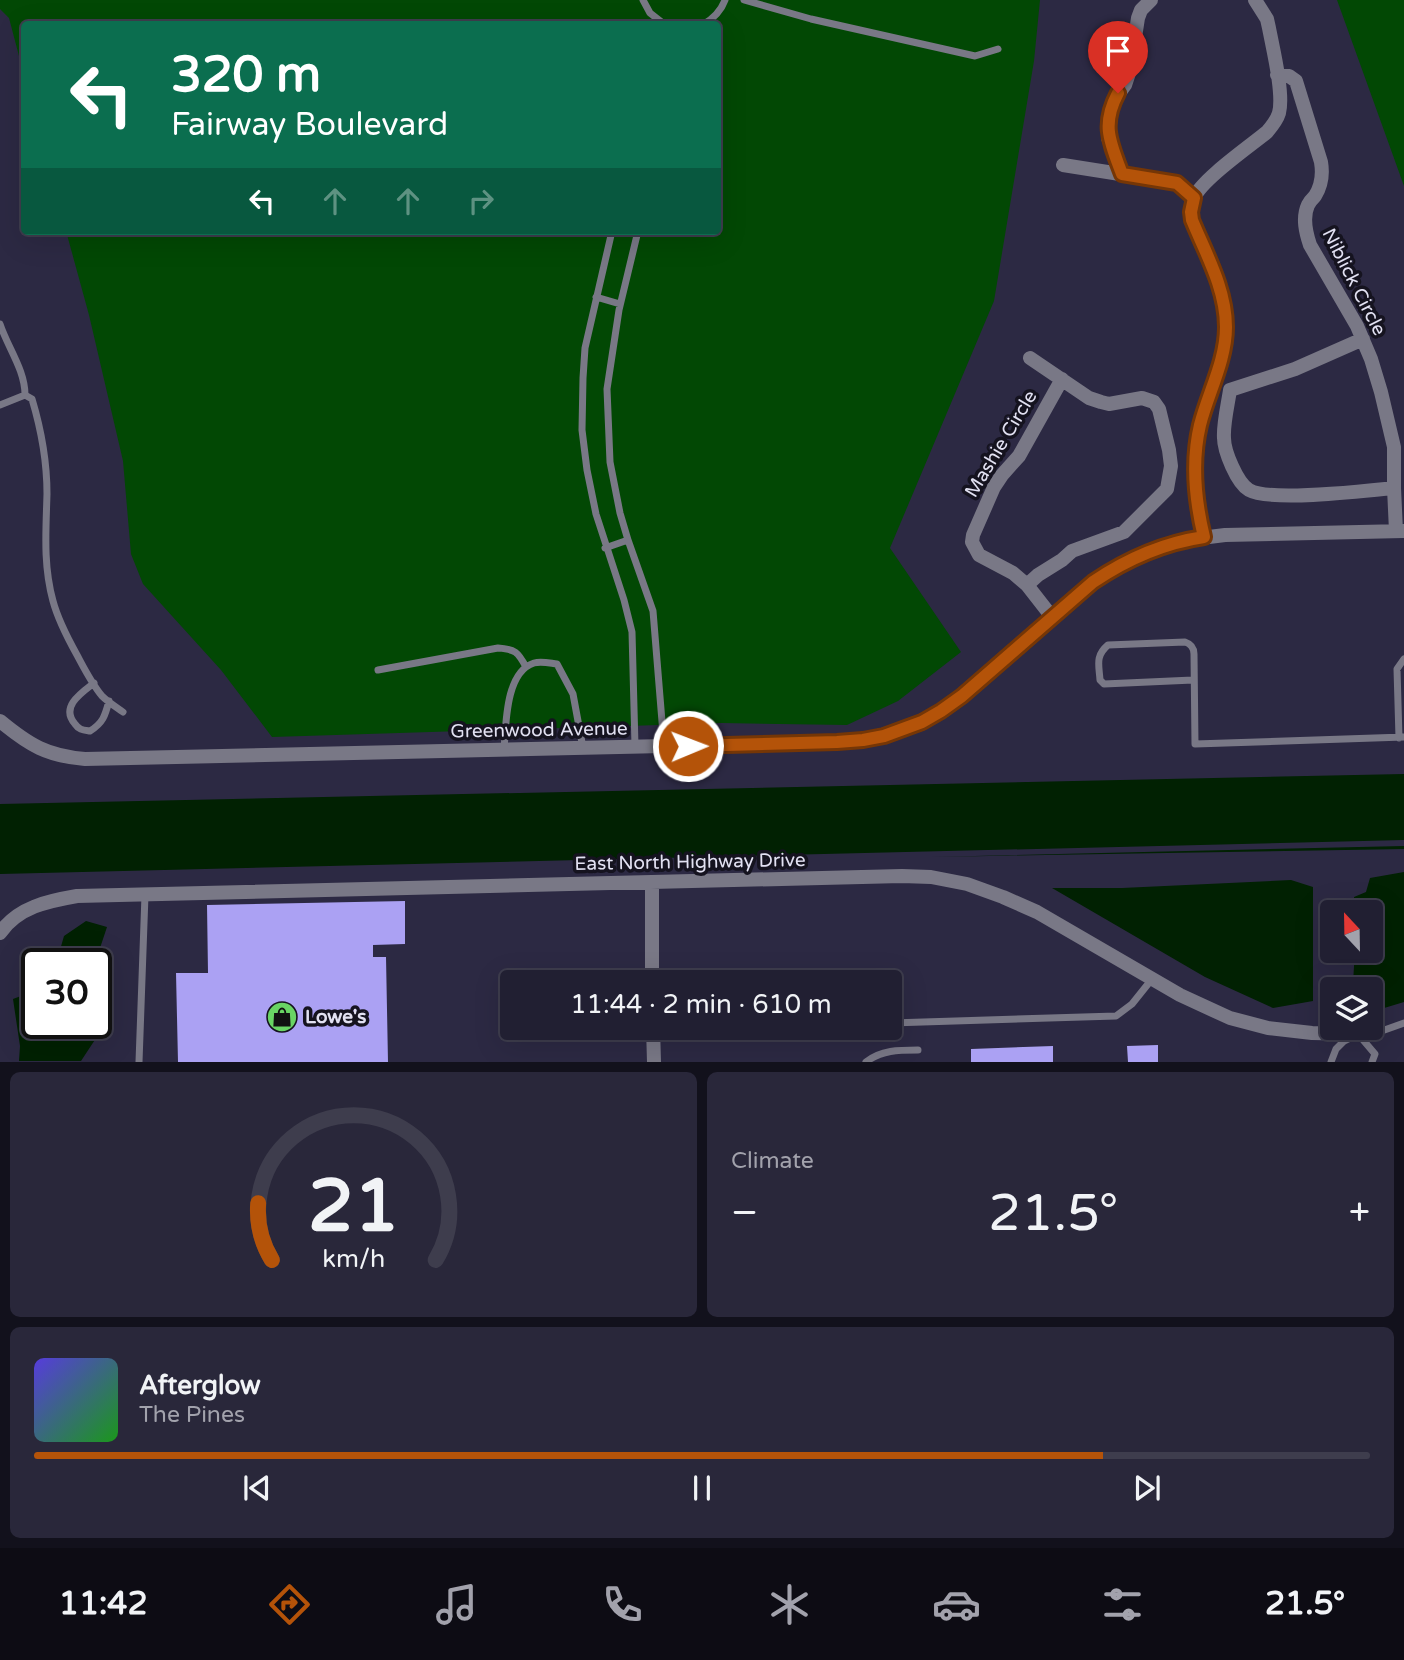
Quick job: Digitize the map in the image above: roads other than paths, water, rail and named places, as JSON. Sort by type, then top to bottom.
[{"type":"street","points":[[1122,174],[1108,138],[1110,114],[1112,103],[1125,85],[1130,70],[1138,18],[1141,10],[1151,0]]},
{"type":"street","points":[[1204,537],[1195,483],[1195,451],[1200,425],[1223,352],[1226,329],[1220,287],[1191,212],[1194,198],[1204,183],[1267,132],[1279,115],[1281,103],[1269,28],[1267,19],[1255,0]]},
{"type":"street","name":"Niblick Circle","points":[[1277,75],[1289,76],[1296,81],[1321,162],[1319,190],[1307,208],[1306,233],[1310,245],[1344,301],[1371,359],[1394,447],[1402,532]]},
{"type":"street","points":[[1063,165],[1177,183],[1194,198]]},
{"type":"street","points":[[1363,339],[1295,369],[1230,390],[1224,439],[1235,476],[1249,490],[1270,495],[1316,494],[1397,486]]},
{"type":"street","name":"Mashie Circle","points":[[1027,585],[1072,551],[1116,536],[1131,526],[1167,489],[1171,466],[1159,409],[1154,402],[1142,398],[1109,404],[1089,398],[1030,358]]},
{"type":"street","name":"Mashie Circle","points":[[1052,617],[1027,585],[1013,573],[979,555],[972,542],[972,535],[994,487],[1019,456],[1062,379]]},
{"type":"street","points":[[1200,425],[1225,425]]},
{"type":"street","points":[[1169,450],[1195,451]]},
{"type":"street","name":"Greenwood Avenue","points":[[0,721],[34,747],[60,757],[85,759],[664,747],[863,740],[905,729],[941,711],[962,696],[1093,582],[1125,562],[1166,545],[1225,535],[1402,532]]},
{"type":"street","name":"East North Highway Drive","points":[[0,933],[7,923],[26,909],[51,900],[78,895],[931,877],[967,884],[1037,912],[1180,995],[1230,1018],[1268,1028],[1320,1033]]},
{"type":"street","points":[[652,882],[652,970]]},
{"type":"street","points":[[653,1040],[654,1062]]},
{"type":"lane","points":[[643,0],[650,13],[660,21]]},
{"type":"lane","points":[[709,21],[722,8],[725,0]]},
{"type":"lane","points":[[744,0],[811,19],[975,56],[998,49]]},
{"type":"lane","points":[[611,235],[585,348],[582,430],[596,514],[632,632],[635,747]]},
{"type":"lane","points":[[637,235],[621,304],[607,389],[610,462],[620,513],[653,611],[664,747]]},
{"type":"lane","points":[[596,297],[621,304]]},
{"type":"lane","points":[[0,324],[20,371],[25,396]]},
{"type":"lane","points":[[0,405],[25,396],[32,399],[42,445],[47,493],[45,537],[52,599],[66,636],[102,696],[123,712]]},
{"type":"lane","points":[[606,548],[628,540]]},
{"type":"lane","points":[[1193,680],[1104,684],[1100,680],[1098,659],[1100,652],[1108,645],[1190,644],[1194,650],[1195,744],[1401,738],[1401,694],[1397,669],[1404,659]]},
{"type":"lane","points":[[378,670],[498,648],[512,649],[521,656],[526,667]]},
{"type":"lane","points":[[504,750],[507,704],[514,682],[526,667],[535,663],[557,664],[573,694],[583,748]]},
{"type":"lane","points":[[94,683],[76,696],[70,706],[69,717],[74,724],[90,731],[99,725],[109,701]]},
{"type":"lane","points":[[139,1062],[145,894]]},
{"type":"lane","points":[[902,1023],[1116,1016],[1132,1004],[1152,979]]},
{"type":"lane","points":[[1383,1030],[1404,1023]]},
{"type":"lane","points":[[1331,1062],[1336,1049],[1346,1040]]},
{"type":"lane","points":[[1363,1040],[1374,1054],[1373,1062]]},
{"type":"lane","points":[[866,1062],[877,1054],[918,1050]]},
{"type":"place","name":"Lowe's","points":[[282,1017]]}]
